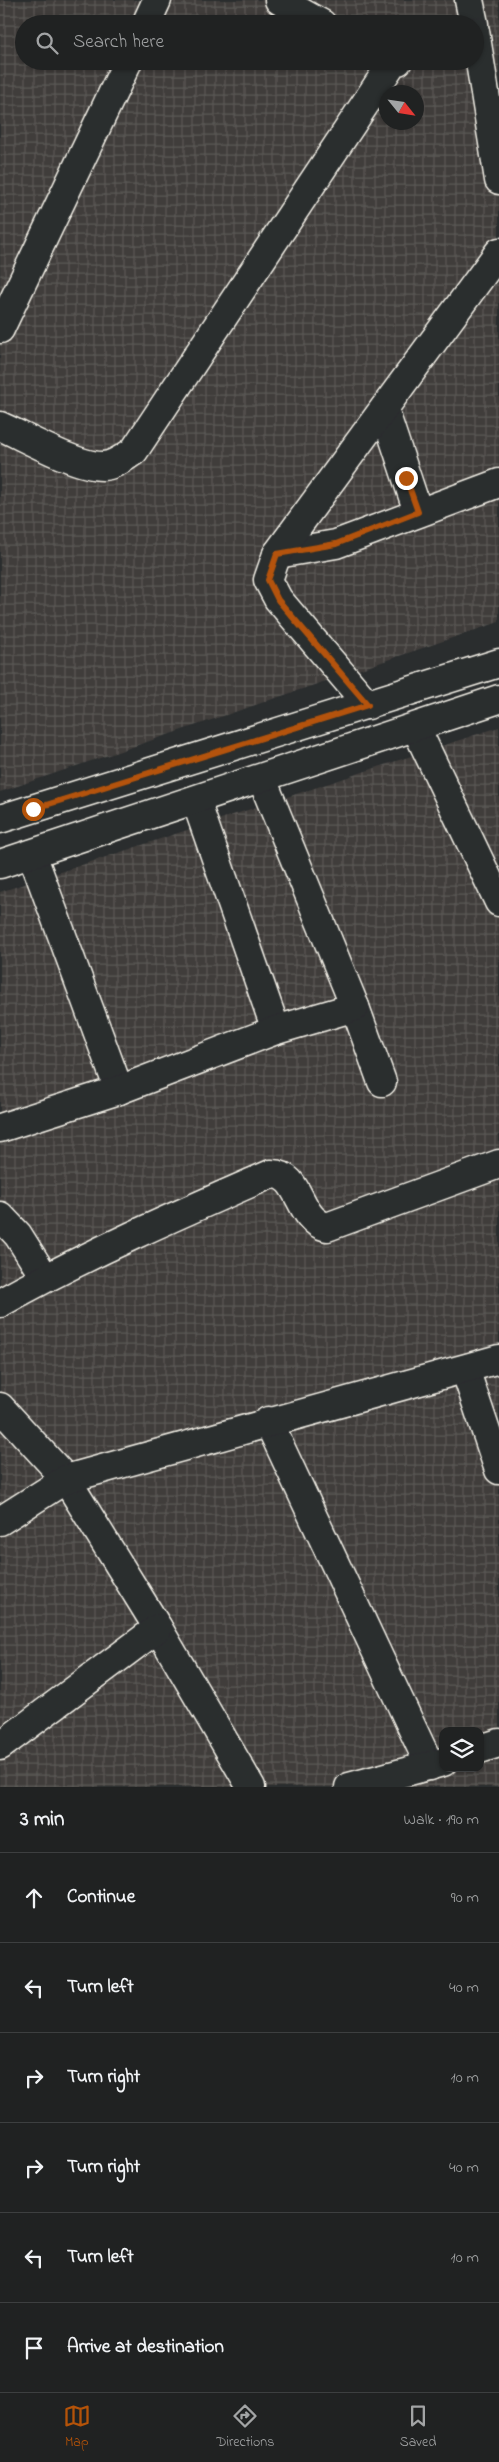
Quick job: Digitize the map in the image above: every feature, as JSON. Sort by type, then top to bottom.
[{"type":"street","points":[[150,15],[157,0]]},
{"type":"street","points":[[279,0],[306,15]]},
{"type":"street","points":[[470,0],[474,15]]},
{"type":"street","points":[[484,66],[499,180]]},
{"type":"street","points":[[0,329],[124,70]]},
{"type":"street","points":[[0,426],[76,460],[103,466],[118,462],[134,450],[389,70]]},
{"type":"street","points":[[368,705],[271,589],[268,580],[277,554],[499,252]]},
{"type":"street","points":[[384,409],[418,512]]},
{"type":"street","points":[[277,554],[336,544],[499,483]]},
{"type":"street","points":[[0,819],[499,663]]},
{"type":"street","points":[[0,864],[196,801],[499,699]]},
{"type":"street","points":[[416,728],[499,902]]},
{"type":"street","points":[[262,779],[355,1007],[382,1082]]},
{"type":"street","points":[[196,801],[276,1030]]},
{"type":"street","points":[[32,854],[120,1090]]},
{"type":"street","points":[[0,1128],[120,1090],[276,1030],[355,1007]]},
{"type":"street","points":[[0,1303],[44,1278],[139,1232],[271,1174],[280,1174],[290,1181],[309,1217],[317,1224],[327,1227],[499,1164]]},
{"type":"street","points":[[0,1216],[18,1235],[44,1278]]},
{"type":"street","points":[[0,1521],[66,1479],[499,1359]]},
{"type":"street","points":[[466,1369],[499,1470]]},
{"type":"street","points":[[0,1407],[66,1479],[158,1628],[251,1787]]},
{"type":"street","points":[[268,1422],[437,1764],[349,1787]]},
{"type":"street","points":[[0,1746],[158,1628]]},
{"type":"street","points":[[484,1748],[499,1743]]},
{"type":"shaded area","points":[[0,0],[499,0],[499,622],[0,792]]},
{"type":"shaded area","points":[[499,727],[499,1787],[0,1787],[0,892]]},
{"type":"route","points":[[33,809],[368,705],[278,600],[268,580],[277,554],[336,544],[418,512],[406,478]]}]
